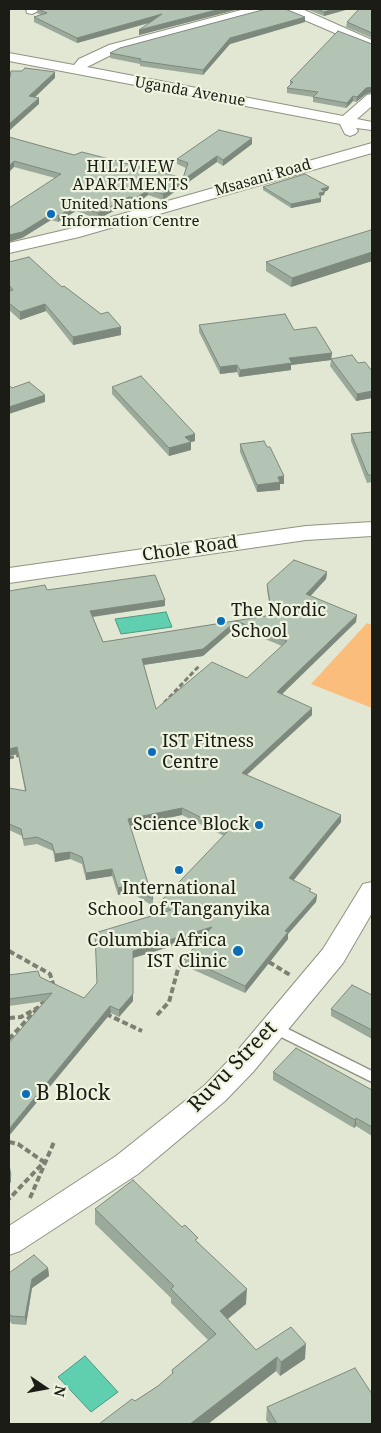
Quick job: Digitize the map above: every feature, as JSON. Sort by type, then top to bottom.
[{"type":"street","points":[[76,71],[84,62],[114,48],[260,9]]},
{"type":"street","points":[[291,9],[372,45]]},
{"type":"street","name":"Uganda Avenue","points":[[9,57],[372,126]]},
{"type":"street","points":[[344,155],[350,147],[351,134],[346,121],[372,98]]},
{"type":"street","name":"Msasani Road","points":[[9,248],[73,233],[372,148]]},
{"type":"street","name":"Chole Road","points":[[9,576],[306,533],[372,529]]},
{"type":"street","name":"Ruvu Street","points":[[9,1242],[127,1165],[215,1093],[274,1027],[333,956],[372,891]]},
{"type":"lane","points":[[274,1027],[372,1077]]},
{"type":"path","points":[[162,706],[199,666]]},
{"type":"path","points":[[9,758],[27,754]]},
{"type":"path","points":[[9,951],[50,974],[54,988],[62,992]]},
{"type":"path","points":[[157,1015],[169,1002],[178,969],[190,956]]},
{"type":"path","points":[[269,962],[283,971]]},
{"type":"path","points":[[9,1039],[54,988]]},
{"type":"path","points":[[9,1018],[21,1016],[39,1007]]},
{"type":"path","points":[[104,1013],[142,1031]]},
{"type":"path","points":[[9,1142],[18,1144],[44,1162]]},
{"type":"path","points":[[26,1201],[32,1196],[44,1162],[54,1142]]},
{"type":"path","points":[[9,1199],[44,1162]]},
{"type":"shaded area","points":[[367,623],[372,625],[372,708],[311,684]]},
{"type":"water","points":[[166,612],[172,627],[121,634],[115,619]]},
{"type":"water","points":[[85,1356],[118,1392],[91,1412],[58,1377]]},
{"type":"building","points":[[38,9],[220,9],[139,30],[162,14],[77,38],[34,17],[47,13]]},
{"type":"building","points":[[266,9],[285,9],[305,17],[230,38],[203,70],[140,61],[141,59],[110,53],[120,48]]},
{"type":"building","points":[[317,9],[333,9],[324,12]]},
{"type":"building","points":[[359,9],[372,9],[372,33],[347,22]]},
{"type":"building","points":[[338,31],[372,44],[372,87],[366,88],[357,97],[353,96],[347,103],[313,97],[318,92],[287,88],[293,82],[290,81]]},
{"type":"building","points":[[25,68],[55,72],[29,96],[39,98],[9,124],[9,76],[11,71],[22,71]]},
{"type":"building","points":[[219,130],[252,138],[223,160],[217,156],[163,194],[148,190],[136,198],[129,197],[98,213],[76,206],[58,216],[51,214],[22,232],[9,235],[9,208],[61,174],[14,161],[9,166],[9,137],[74,155],[82,152],[183,178],[188,163],[177,159]]},
{"type":"building","points":[[305,174],[329,187],[321,189],[325,192],[319,193],[321,198],[291,204],[263,187]]},
{"type":"building","points":[[371,230],[372,252],[292,278],[266,262]]},
{"type":"building","points":[[29,257],[62,287],[64,286],[101,314],[108,312],[121,327],[73,337],[45,304],[20,312],[9,303],[9,291],[13,290],[9,285],[9,262]]},
{"type":"building","points":[[285,314],[294,330],[316,327],[332,353],[289,358],[292,363],[240,370],[237,365],[220,367],[199,325]]},
{"type":"building","points":[[352,355],[358,363],[365,362],[372,371],[372,391],[357,394],[331,359]]},
{"type":"building","points":[[141,376],[195,434],[185,437],[191,442],[169,448],[112,387]]},
{"type":"building","points":[[29,382],[45,395],[9,407],[9,385],[12,388]]},
{"type":"building","points":[[372,432],[372,475],[368,475],[351,434]]},
{"type":"building","points":[[264,441],[267,447],[270,447],[284,476],[278,477],[280,482],[257,485],[240,444]]},
{"type":"building","points":[[294,560],[327,572],[306,594],[357,615],[277,692],[312,708],[242,773],[341,815],[289,878],[311,889],[309,891],[317,895],[285,931],[288,932],[245,986],[185,958],[212,927],[133,951],[133,994],[119,1010],[110,1006],[9,1129],[9,1043],[52,993],[9,999],[9,975],[38,971],[40,977],[84,998],[97,983],[95,933],[171,910],[159,903],[228,831],[182,808],[128,819],[153,899],[130,885],[118,888],[112,869],[86,873],[82,857],[70,852],[55,854],[52,844],[37,837],[23,839],[21,829],[9,824],[9,788],[26,791],[17,747],[9,749],[9,591],[45,585],[47,590],[155,575],[165,600],[90,611],[103,642],[272,615],[267,584]],"holes":[[[236,621],[287,641],[247,678],[212,662],[156,709],[142,659],[203,649]]]},
{"type":"building","points":[[352,985],[372,995],[372,1030],[331,1009]]},
{"type":"building","points":[[296,1048],[372,1090],[372,1127],[356,1118],[355,1120],[273,1072]]},
{"type":"building","points":[[133,1180],[182,1227],[185,1225],[198,1238],[195,1240],[247,1289],[220,1311],[256,1350],[291,1327],[306,1344],[281,1362],[277,1357],[190,1424],[99,1424],[132,1399],[135,1401],[158,1386],[173,1373],[172,1370],[216,1334],[171,1289],[174,1286],[95,1209]]},
{"type":"building","points":[[34,1255],[48,1268],[32,1279],[25,1317],[11,1316],[9,1313],[9,1273]]},
{"type":"building","points":[[355,1368],[372,1394],[372,1424],[277,1424],[267,1407]]},
{"type":"place","name":"United Nations Information Centre","points":[[51,214]]},
{"type":"place","name":"The Nordic School","points":[[221,621]]},
{"type":"place","name":"IST Fitness Centre","points":[[152,752]]},
{"type":"place","name":"Science Block","points":[[259,825]]},
{"type":"place","name":"International School of Tanganyika","points":[[179,870]]},
{"type":"place","name":"Columbia Africa IST Clinic","points":[[238,951]]},
{"type":"place","name":"B Block","points":[[26,1094]]},
{"type":"district","name":"HILLVIEW APARTMENTS","points":[[131,176]]}]
